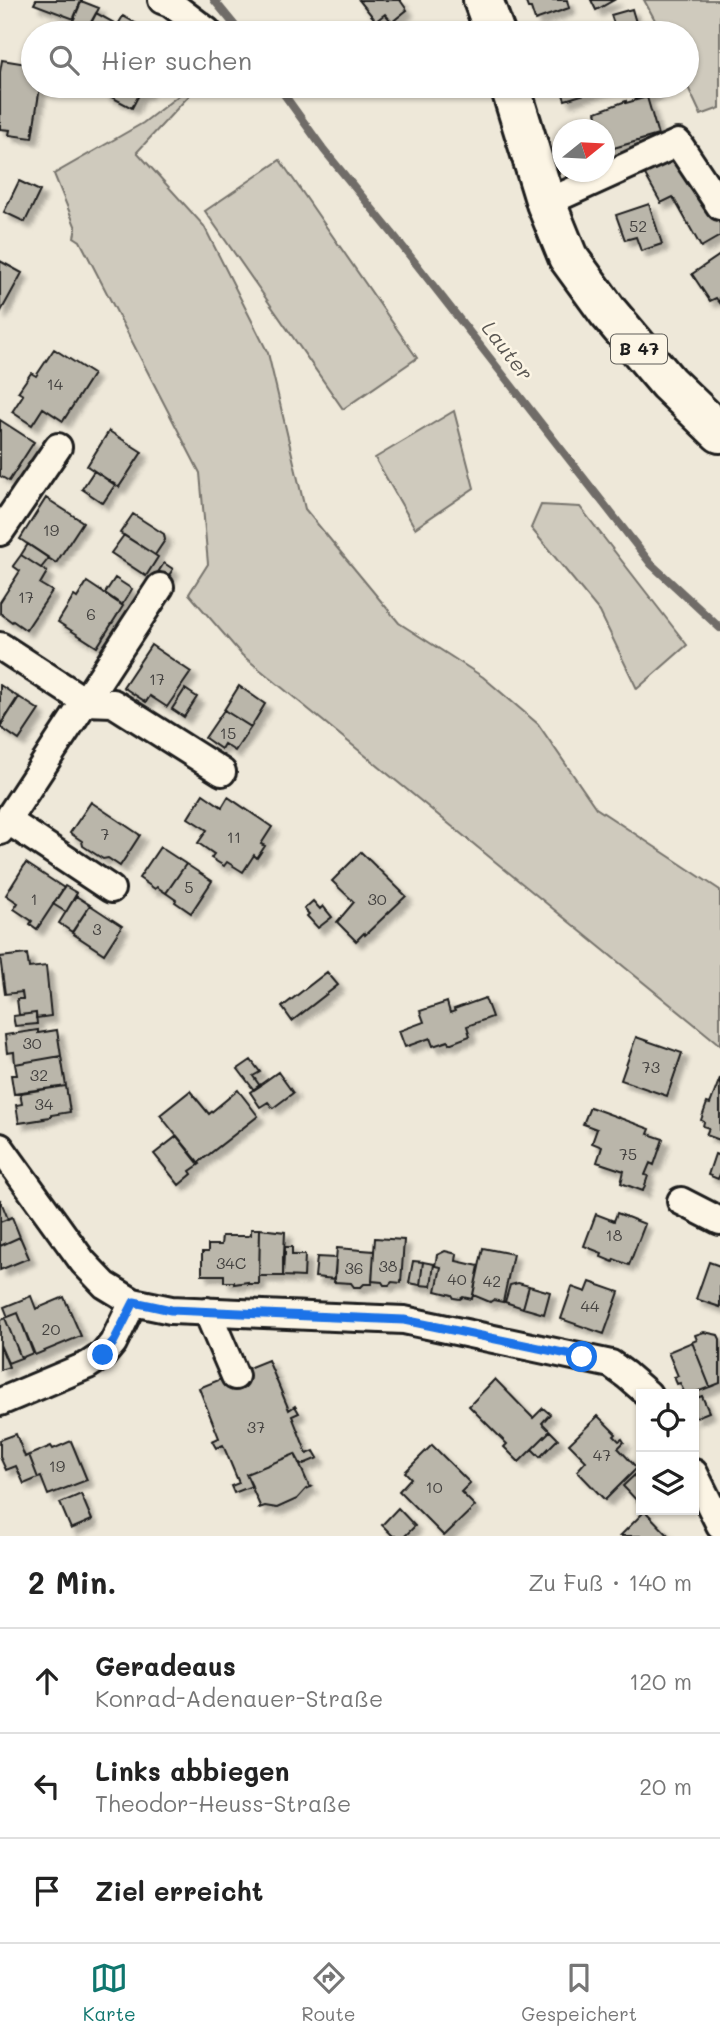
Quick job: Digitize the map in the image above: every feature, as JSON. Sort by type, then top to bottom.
[{"type":"main road","points":[[483,0],[491,21]]},
{"type":"main road","name":"B 47","points":[[514,98],[546,204],[568,257],[608,312],[668,383],[720,433]]},
{"type":"street","points":[[162,0],[194,21]]},
{"type":"street","points":[[546,204],[678,143],[720,206]]},
{"type":"street","points":[[0,531],[58,447]]},
{"type":"street","points":[[111,889],[6,812],[86,702],[160,587]]},
{"type":"street","points":[[0,646],[86,702],[113,703],[222,772]]},
{"type":"street","points":[[0,1147],[83,1262],[105,1285],[134,1302],[171,1310],[404,1320],[611,1364],[642,1389]]},
{"type":"street","points":[[681,1201],[720,1221]]},
{"type":"street","points":[[0,1402],[88,1365],[103,1355],[113,1343],[134,1302]]},
{"type":"street","points":[[207,1311],[235,1376]]},
{"type":"street","points":[[699,1483],[720,1525]]},
{"type":"shaded area","points":[[644,0],[720,0],[720,108],[701,115],[693,98],[699,98],[699,21],[655,21]]},
{"type":"shaded area","points":[[175,98],[187,98],[137,152],[204,226],[268,353],[305,509],[399,623],[483,677],[538,724],[596,808],[720,890],[720,1045],[242,655],[189,594],[208,564],[200,473],[80,241],[74,237],[76,228],[54,174],[143,123]]},
{"type":"shaded area","points":[[280,160],[417,358],[343,409],[205,211]]},
{"type":"shaded area","points":[[454,411],[474,488],[415,528],[375,458]]},
{"type":"shaded area","points":[[541,505],[580,507],[687,645],[637,689],[600,612],[531,528]]},
{"type":"building","points":[[36,0],[82,0],[74,19],[34,4]]},
{"type":"building","points":[[359,0],[400,0],[407,10],[393,21],[385,14],[376,21]]},
{"type":"building","points":[[525,0],[567,0],[569,8],[535,20]]},
{"type":"building","points":[[591,0],[614,0],[596,10]]},
{"type":"building","points":[[81,1],[99,8],[92,21],[73,21]]},
{"type":"building","points":[[632,9],[636,21],[613,21],[611,15]]},
{"type":"building","points":[[96,13],[111,21],[92,21]]},
{"type":"building","points":[[2,60],[21,63],[21,98],[38,98],[32,138],[9,135],[10,130],[0,129]]},
{"type":"building","points":[[113,98],[137,98],[132,108]]},
{"type":"building","points":[[647,98],[658,135],[615,148],[615,119],[598,119],[596,112],[626,101]]},
{"type":"building","points":[[679,151],[720,224],[720,236],[701,247],[673,197],[661,203],[643,171]]},
{"type":"building","points":[[19,181],[40,191],[25,222],[4,212]]},
{"type":"building","points":[[649,204],[662,244],[641,251],[636,237],[625,240],[616,215]]},
{"type":"building","points":[[720,255],[720,303],[716,298],[710,301],[692,274]]},
{"type":"building","points":[[0,261],[22,273],[0,313]]},
{"type":"building","points":[[54,349],[93,374],[63,421],[43,408],[32,425],[12,412],[23,395],[18,392],[31,373],[36,376]]},
{"type":"building","points":[[0,420],[34,442],[9,481],[0,476]]},
{"type":"building","points":[[109,431],[142,452],[119,487],[87,466]]},
{"type":"building","points":[[94,471],[115,485],[103,503],[82,489]]},
{"type":"building","points":[[46,498],[83,522],[56,563],[20,539]]},
{"type":"building","points":[[133,514],[164,534],[165,540],[155,555],[120,533]]},
{"type":"building","points":[[124,535],[158,557],[146,576],[111,553]]},
{"type":"building","points":[[28,544],[49,558],[41,568],[21,555]]},
{"type":"building","points":[[21,555],[47,572],[40,584],[52,591],[26,630],[0,613],[0,602],[20,571],[13,566]]},
{"type":"building","points":[[164,563],[173,569],[164,583],[155,577]]},
{"type":"building","points":[[115,578],[132,589],[122,605],[105,593]]},
{"type":"building","points":[[87,582],[123,606],[97,647],[58,622],[74,596],[77,598]]},
{"type":"building","points":[[151,645],[191,672],[167,707],[150,696],[146,702],[123,687]]},
{"type":"building","points":[[0,685],[18,697],[0,725]]},
{"type":"building","points":[[239,686],[265,704],[251,727],[224,710]]},
{"type":"building","points":[[185,689],[197,697],[184,717],[172,709]]},
{"type":"building","points":[[19,697],[39,710],[19,740],[0,727]]},
{"type":"building","points":[[224,710],[251,727],[235,751],[224,744],[221,749],[205,738]]},
{"type":"building","points":[[203,794],[222,807],[228,797],[272,827],[261,844],[265,846],[257,858],[254,855],[243,872],[227,862],[224,866],[211,858],[214,854],[198,843],[207,830],[188,818]]},
{"type":"building","points":[[91,802],[140,835],[120,866],[83,846],[82,841],[70,833]]},
{"type":"building","points":[[160,847],[186,864],[166,893],[139,878]]},
{"type":"building","points":[[361,852],[406,896],[356,941],[337,922],[354,902],[332,881]]},
{"type":"building","points":[[26,863],[64,888],[37,929],[30,924],[32,921],[14,909],[18,903],[6,895]]},
{"type":"building","points":[[186,864],[212,881],[191,913],[166,893]]},
{"type":"building","points":[[65,886],[77,893],[66,912],[53,904]]},
{"type":"building","points":[[76,896],[90,905],[72,932],[59,923]]},
{"type":"building","points":[[313,901],[320,909],[323,906],[332,917],[318,928],[304,909]]},
{"type":"building","points":[[90,905],[122,926],[104,954],[72,933]]},
{"type":"building","points":[[27,954],[29,968],[46,966],[51,1016],[36,1018],[36,1013],[19,1015],[17,999],[23,999],[22,992],[5,994],[0,957]]},
{"type":"building","points":[[327,972],[338,985],[292,1021],[282,1007]]},
{"type":"building","points":[[485,998],[492,1017],[467,1026],[470,1036],[449,1044],[448,1041],[433,1046],[430,1038],[405,1047],[399,1031],[424,1022],[420,1011],[447,1002],[450,1013],[455,1011],[454,1009]]},
{"type":"building","points":[[36,1013],[37,1024],[15,1026],[13,1016]]},
{"type":"building","points":[[38,1030],[38,1033],[57,1030],[61,1056],[15,1064],[14,1052],[7,1053],[5,1035]]},
{"type":"building","points":[[636,1037],[682,1053],[667,1096],[621,1080]]},
{"type":"building","points":[[61,1056],[66,1086],[14,1094],[11,1075],[17,1075],[15,1064]]},
{"type":"building","points":[[251,1060],[260,1072],[253,1076],[260,1086],[254,1090],[238,1069]]},
{"type":"building","points":[[278,1072],[293,1093],[273,1108],[268,1102],[260,1107],[250,1092]]},
{"type":"building","points":[[720,1078],[720,1140],[706,1135],[709,1128],[703,1126],[704,1122],[701,1120]]},
{"type":"building","points":[[66,1086],[70,1112],[19,1123],[16,1105],[22,1104],[20,1092]]},
{"type":"building","points":[[238,1090],[258,1116],[198,1163],[160,1115],[190,1091],[209,1114]]},
{"type":"building","points":[[590,1107],[650,1129],[648,1134],[663,1139],[654,1165],[650,1163],[645,1175],[648,1176],[643,1191],[621,1183],[624,1171],[597,1162],[602,1147],[592,1143],[597,1129],[583,1124]]},
{"type":"building","points":[[177,1136],[200,1164],[190,1171],[192,1174],[179,1185],[154,1154]]},
{"type":"building","points":[[715,1154],[720,1156],[718,1179],[708,1175]]},
{"type":"building","points":[[0,1199],[8,1219],[0,1222]]},
{"type":"building","points":[[617,1213],[645,1224],[629,1265],[601,1257],[602,1253],[584,1246],[596,1214],[614,1221]]},
{"type":"building","points":[[12,1217],[20,1237],[0,1246],[0,1222]]},
{"type":"building","points":[[251,1229],[260,1229],[259,1284],[234,1284],[224,1282],[224,1275],[202,1275],[202,1252],[208,1252],[208,1245],[221,1245],[222,1236],[251,1235]]},
{"type":"building","points":[[260,1229],[285,1232],[283,1276],[259,1276]]},
{"type":"building","points":[[20,1237],[29,1258],[0,1270],[0,1246]]},
{"type":"building","points":[[375,1238],[404,1240],[401,1283],[384,1285],[382,1282],[372,1281]]},
{"type":"building","points":[[285,1247],[292,1247],[292,1255],[305,1255],[304,1277],[283,1276]]},
{"type":"building","points":[[337,1248],[374,1251],[372,1284],[354,1287],[351,1283],[334,1282]]},
{"type":"building","points":[[483,1248],[513,1254],[503,1302],[490,1302],[473,1295]]},
{"type":"building","points":[[445,1251],[457,1254],[456,1261],[479,1266],[472,1299],[454,1298],[436,1291],[441,1267],[435,1266],[437,1255]]},
{"type":"building","points":[[317,1257],[336,1258],[335,1279],[315,1277]]},
{"type":"building","points":[[413,1261],[423,1262],[420,1285],[409,1283]]},
{"type":"building","points":[[423,1262],[434,1264],[431,1286],[420,1285]]},
{"type":"building","points":[[709,1262],[720,1266],[720,1307],[696,1299]]},
{"type":"building","points":[[590,1282],[619,1292],[604,1334],[561,1319],[572,1287],[586,1292]]},
{"type":"building","points":[[518,1283],[529,1286],[523,1308],[505,1302],[510,1285]]},
{"type":"building","points":[[529,1286],[550,1292],[544,1314],[523,1308]]},
{"type":"building","points":[[31,1296],[36,1309],[64,1297],[81,1336],[35,1355],[18,1313],[8,1317],[4,1307]]},
{"type":"building","points":[[18,1313],[33,1353],[21,1358],[5,1318]]},
{"type":"building","points":[[5,1318],[21,1358],[8,1363],[0,1345],[0,1320]]},
{"type":"building","points":[[704,1332],[718,1335],[720,1339],[720,1383],[710,1387],[692,1342],[697,1340],[695,1335]]},
{"type":"building","points":[[692,1342],[710,1387],[699,1391],[683,1389],[674,1377],[678,1376],[668,1352]]},
{"type":"building","points":[[0,1345],[9,1367],[0,1370]]},
{"type":"building","points":[[268,1360],[289,1410],[295,1406],[299,1413],[292,1416],[307,1454],[314,1451],[318,1458],[301,1465],[295,1454],[246,1474],[252,1486],[234,1493],[231,1486],[239,1483],[223,1445],[216,1448],[212,1441],[219,1438],[199,1388]]},
{"type":"building","points":[[495,1379],[533,1418],[543,1408],[550,1414],[542,1423],[550,1431],[519,1462],[504,1447],[507,1444],[469,1406]]},
{"type":"building","points":[[702,1396],[709,1412],[699,1416],[699,1397]]},
{"type":"building","points":[[598,1416],[616,1434],[614,1436],[619,1441],[622,1439],[624,1442],[618,1448],[636,1469],[605,1500],[577,1471],[586,1461],[569,1444]]},
{"type":"building","points":[[550,1431],[558,1439],[540,1457],[532,1449]]},
{"type":"building","points":[[16,1434],[25,1457],[29,1455],[38,1478],[24,1484],[16,1466],[6,1470],[0,1457],[0,1440]]},
{"type":"building","points":[[71,1441],[87,1480],[48,1495],[29,1455]]},
{"type":"building","points":[[432,1445],[470,1483],[461,1492],[475,1506],[444,1536],[399,1491],[411,1478],[405,1472]]},
{"type":"building","points":[[295,1454],[311,1487],[297,1499],[277,1508],[259,1508],[246,1474]]},
{"type":"building","points":[[636,1474],[636,1500],[623,1486]]},
{"type":"building","points":[[81,1494],[92,1520],[71,1529],[60,1503]]},
{"type":"building","points":[[398,1508],[415,1526],[405,1536],[393,1536],[382,1525]]},
{"type":"building","points":[[641,1515],[649,1515],[669,1536],[620,1536]]},
{"type":"waterway","name":"Lauter","points":[[214,0],[231,21]]},
{"type":"waterway","name":"Lauter","points":[[287,98],[324,150],[651,564],[720,628]]},
{"type":"route","points":[[103,1355],[113,1343],[134,1302],[171,1310],[404,1320],[582,1357]]}]
